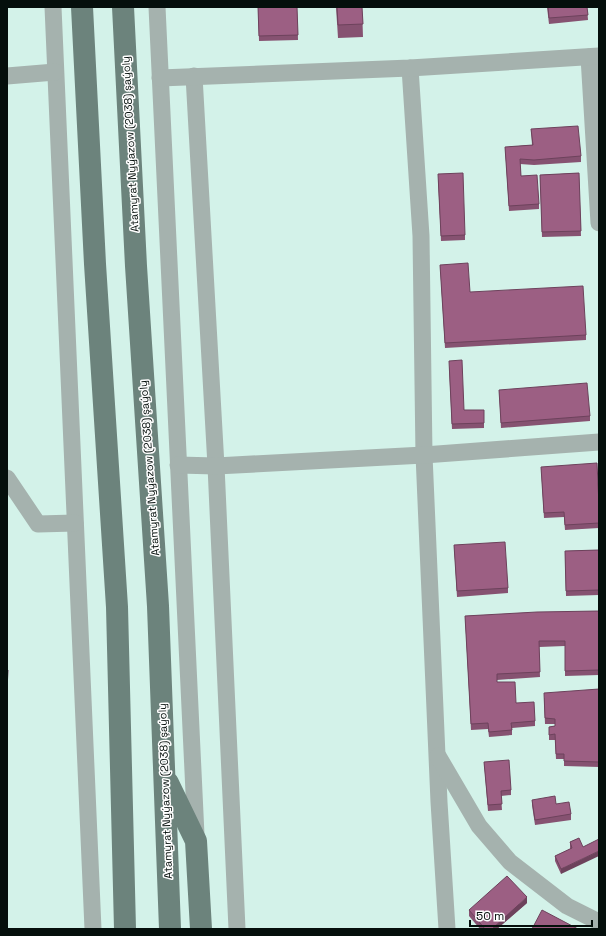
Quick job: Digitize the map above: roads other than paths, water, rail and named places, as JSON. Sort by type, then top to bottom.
[{"type":"main road","points":[[82,7],[95,264],[117,607],[124,929]]},
{"type":"main road","name":"Atamyrat Nyýazow (2038) şaýoly","points":[[123,7],[137,282],[158,606],[170,929]]},
{"type":"main road","points":[[164,776],[196,841],[201,929]]},
{"type":"street","points":[[53,7],[92,929]]},
{"type":"street","points":[[157,7],[196,841]]},
{"type":"street","points":[[160,78],[410,68],[594,56],[599,224]]},
{"type":"street","points":[[410,68],[421,236],[424,455],[437,754],[447,929]]},
{"type":"street","points":[[7,76],[55,72]]},
{"type":"street","points":[[194,76],[216,466],[237,929]]},
{"type":"street","points":[[178,466],[216,466],[424,455],[599,442]]},
{"type":"street","points":[[7,478],[38,524],[75,523]]},
{"type":"street","points":[[437,754],[479,826],[510,862],[567,906],[599,922]]}]
